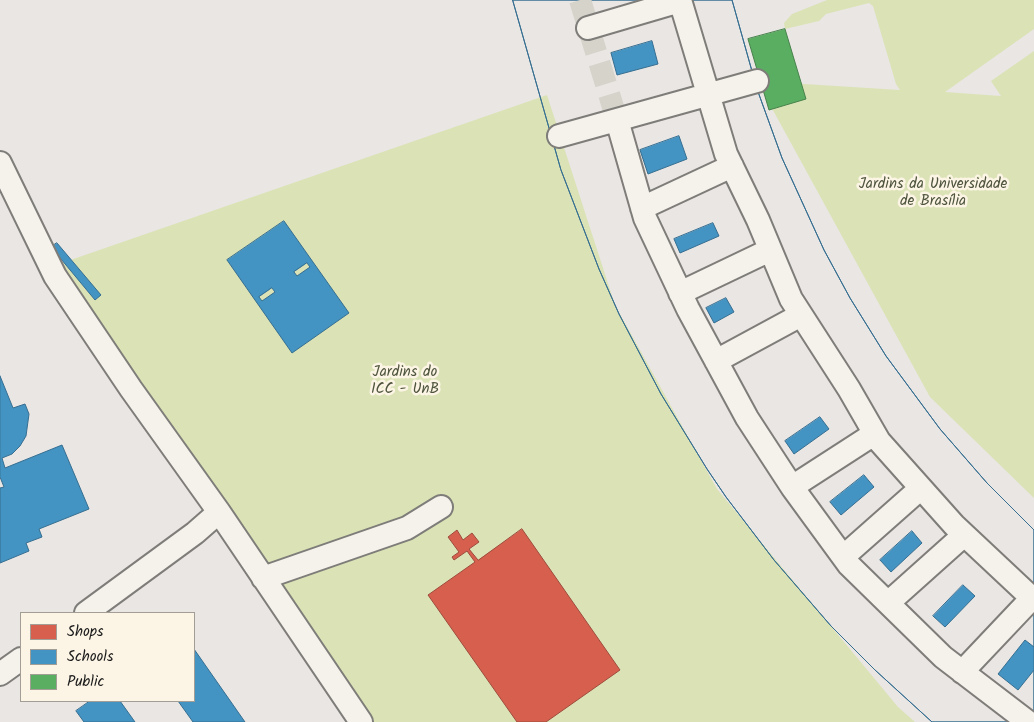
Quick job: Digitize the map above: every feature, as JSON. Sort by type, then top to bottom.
[{"type":"street","points":[[588,28],[680,1],[726,154],[791,299],[849,389],[879,441],[964,534],[1033,599],[962,672]]},
{"type":"street","points":[[559,136],[757,81]]},
{"type":"street","points":[[617,120],[642,208],[680,293],[747,418],[792,487],[849,565],[943,657],[1028,722]]},
{"type":"street","points":[[0,163],[55,276],[131,389],[219,512],[361,722]]},
{"type":"street","points":[[642,208],[732,166]]},
{"type":"street","points":[[680,293],[770,250]]},
{"type":"street","points":[[716,361],[801,315]]},
{"type":"street","points":[[792,487],[874,434]]},
{"type":"street","points":[[843,557],[921,488]]},
{"type":"street","points":[[263,578],[407,528],[441,507]]},
{"type":"street","points":[[87,612],[195,533],[219,512]]},
{"type":"street","points":[[888,603],[964,534]]},
{"type":"street","points":[[0,674],[20,660]]},
{"type":"shaded area","points":[[0,0],[1034,0],[1034,722],[0,722]]},
{"type":"green space","name":"Jardins da Universidade de Brasília","points":[[827,0],[1034,0],[1034,29],[945,92],[1001,96],[991,81],[1034,51],[1034,498],[930,397],[757,81],[900,90],[896,84],[873,6],[869,3],[826,14],[819,21],[785,29],[784,23],[792,14]]},
{"type":"green space","name":"Jardins do ICC - UnB","points":[[547,95],[615,305],[717,489],[898,707],[915,722],[362,722],[59,264]]},
{"type":"building: Shops","points":[[522,529],[620,670],[546,722],[517,722],[428,595],[475,562],[467,551],[454,560],[452,557],[459,552],[448,537],[457,530],[463,540],[472,533],[479,542],[469,549],[478,560]]},
{"type":"building: Schools","points":[[513,0],[732,0],[757,89],[782,158],[824,250],[850,298],[886,356],[940,429],[987,483],[1034,530],[1034,647],[1025,640],[998,674],[1018,690],[1034,670],[1034,722],[932,722],[875,670],[831,626],[774,560],[726,497],[661,394],[619,314],[599,269],[561,170]],"holes":[[[652,41],[658,64],[617,75],[611,53]],[[679,136],[687,159],[648,174],[640,150]],[[713,223],[719,236],[680,253],[674,239]],[[726,298],[734,312],[714,323],[706,308]],[[820,417],[829,429],[794,454],[785,441]],[[864,475],[874,487],[841,515],[830,502]],[[912,531],[922,543],[891,572],[880,560]],[[963,585],[975,596],[945,627],[933,616]]]},
{"type":"building: Schools","points":[[513,0],[732,0],[757,89],[782,158],[824,250],[850,298],[886,356],[940,429],[987,483],[1034,530],[1034,722],[932,722],[875,670],[831,626],[774,560],[726,497],[661,394],[619,314],[599,269],[561,170]]},
{"type":"building: Schools","points":[[284,221],[349,313],[292,353],[227,260]],"holes":[[[307,263],[310,267],[297,276],[294,272]],[[272,288],[275,292],[262,301],[259,297]]]},
{"type":"building: Schools","points":[[57,243],[101,295],[95,300],[51,247]]},
{"type":"building: Schools","points":[[0,376],[13,408],[25,404],[29,414],[26,436],[20,446],[12,454],[2,458],[5,468],[62,445],[89,509],[39,529],[42,537],[26,543],[29,551],[0,563],[0,488],[4,487],[0,477]]},
{"type":"building: Schools","points":[[195,650],[245,722],[193,722],[179,702],[195,702]]},
{"type":"building: Schools","points":[[89,702],[121,702],[135,722],[84,722],[76,711]]},
{"type":"building: Public","points":[[785,29],[806,99],[769,110],[748,39]]},
{"type":"tunnel","points":[[580,0],[617,120]]}]
